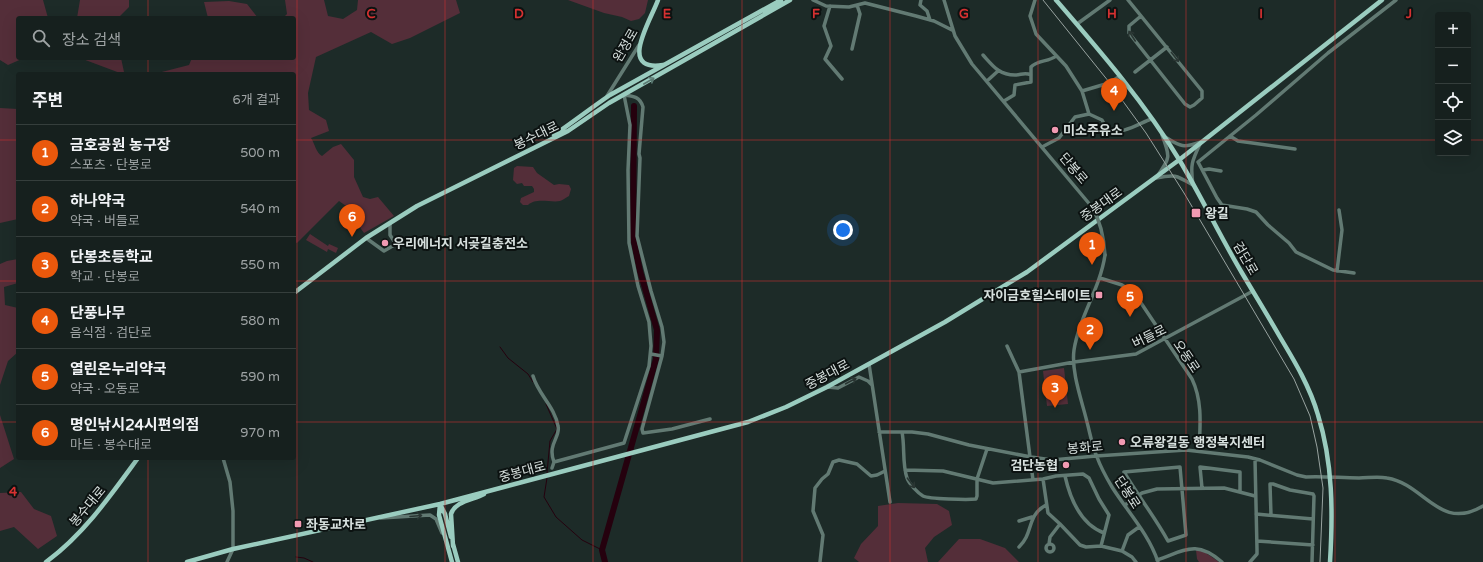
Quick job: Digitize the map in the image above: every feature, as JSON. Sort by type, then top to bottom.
[{"type":"main road","name":"완정로","points":[[639,45],[658,0]]},
{"type":"main road","points":[[543,143],[606,98],[780,0]]},
{"type":"main road","name":"봉수대로","points":[[296,291],[366,238],[417,206],[568,131],[624,95],[790,0]]},
{"type":"main road","name":"검단로","points":[[1056,0],[1120,76],[1179,160],[1227,247],[1304,376],[1312,395],[1323,432],[1330,477],[1332,522],[1330,562]]},
{"type":"main road","name":"중봉대로","points":[[187,562],[233,549],[440,504],[748,422],[786,408],[946,322],[1027,272],[1156,178],[1382,0]]},
{"type":"main road","points":[[639,45],[639,58],[642,63],[653,66],[667,64]]},
{"type":"main road","points":[[632,84],[630,89],[633,90]]},
{"type":"main road","points":[[588,117],[606,98]]},
{"type":"main road","name":"봉수대로","points":[[46,562],[55,556],[79,533],[104,504],[137,460]]},
{"type":"main road","points":[[453,546],[452,510],[460,504],[476,499],[490,491]]},
{"type":"main road","points":[[440,504],[439,515],[452,562]]},
{"type":"main road","points":[[440,504],[445,514],[458,562]]},
{"type":"street","points":[[813,0],[826,6],[849,8],[865,3],[930,20],[952,30]]},
{"type":"street","points":[[920,0],[920,5],[927,11],[930,20]]},
{"type":"street","name":"단봉로","points":[[944,0],[952,30],[961,48],[972,64],[1092,207],[1098,217],[1103,235],[1105,255],[1100,278],[1078,333],[1074,350],[1074,362],[1096,456],[1103,472],[1147,539],[1157,561]]},
{"type":"street","points":[[1035,0],[1030,16],[1035,31],[1066,66],[1082,91],[1089,114]]},
{"type":"street","points":[[1077,24],[1110,0]]},
{"type":"street","points":[[1128,0],[1202,91],[1202,98],[1192,106],[1187,106],[1185,104],[1130,36],[1128,30],[1129,26],[1141,16]]},
{"type":"street","points":[[1354,273],[1333,270],[1296,252],[1289,243],[1268,225],[1256,212],[1226,206],[1220,203],[1198,162],[1322,58],[1396,0]]},
{"type":"street","points":[[852,49],[860,14],[857,5]]},
{"type":"street","points":[[830,6],[824,26],[831,46],[825,59],[842,79]]},
{"type":"street","name":"완정로","points":[[606,98],[639,45]]},
{"type":"street","points":[[1135,72],[1167,47]]},
{"type":"street","points":[[983,55],[998,71],[1006,74],[1016,75],[1025,73],[1031,75]]},
{"type":"street","points":[[1004,101],[1014,96],[1015,85],[1032,82],[1031,68],[1034,64],[1048,61],[1056,56]]},
{"type":"street","points":[[987,81],[998,71]]},
{"type":"street","points":[[1082,91],[1103,85],[1120,76]]},
{"type":"street","points":[[554,462],[624,443],[651,354],[649,322],[638,286],[629,243],[628,170],[630,125],[624,95],[633,96],[640,100],[643,107],[639,154],[637,236],[662,327],[664,342],[662,356],[642,429],[643,433],[677,428],[710,419]]},
{"type":"street","points":[[1042,147],[1059,138],[1075,117],[1089,114],[1102,120],[1107,129],[1115,132],[1151,119]]},
{"type":"street","points":[[1162,135],[1182,146],[1188,146],[1201,142]]},
{"type":"street","points":[[1156,178],[1167,162],[1169,154],[1162,135]]},
{"type":"street","points":[[1230,136],[1238,140],[1295,149]]},
{"type":"street","points":[[1193,185],[1191,164],[1201,142]]},
{"type":"street","points":[[1203,170],[1209,169],[1221,171]]},
{"type":"street","points":[[1156,178],[1173,175],[1193,185]]},
{"type":"street","points":[[1337,271],[1342,230],[1339,210]]},
{"type":"street","points":[[366,238],[384,251],[387,250],[396,244],[390,235],[390,223]]},
{"type":"street","name":"오동로","points":[[1100,278],[1122,285],[1135,294],[1164,340],[1192,379],[1196,388],[1200,407],[1200,452]]},
{"type":"street","name":"버들로","points":[[1020,372],[1074,362],[1136,354],[1253,291]]},
{"type":"street","points":[[1007,346],[1020,372],[1033,480]]},
{"type":"street","points":[[651,354],[662,356]]},
{"type":"street","points":[[869,364],[890,502]]},
{"type":"street","points":[[533,376],[537,387],[548,404],[558,426],[558,432],[552,448],[554,462],[552,468]]},
{"type":"street","points":[[827,387],[838,388],[859,377],[868,381],[872,386]]},
{"type":"street","name":"봉화로","points":[[879,432],[912,432],[928,434],[986,449],[1052,460],[1174,450],[1200,452],[1255,459],[1306,477],[1387,478],[1409,486],[1435,507],[1457,514],[1474,511],[1483,506]]},
{"type":"street","points":[[902,432],[905,470],[909,482],[926,497],[974,499],[977,496],[977,479],[986,449]]},
{"type":"street","points":[[1252,561],[1257,554],[1255,459]]},
{"type":"street","points":[[224,460],[230,482],[233,511],[233,549],[227,562]]},
{"type":"street","points":[[820,562],[823,536],[813,511],[815,490],[822,479],[828,474],[833,462],[839,460],[860,466],[871,476],[885,471]]},
{"type":"street","points":[[1180,467],[1182,489],[1186,535],[1168,540],[1138,496],[1124,472],[1180,467]]},
{"type":"street","points":[[1202,488],[1200,467],[1240,472],[1240,492]]},
{"type":"street","points":[[905,470],[943,471],[993,483],[1043,480],[1083,474],[1089,478],[1099,500],[1108,514],[1102,546]]},
{"type":"street","points":[[1065,476],[1068,489],[1077,510],[1086,520],[1104,533]]},
{"type":"street","points":[[1043,480],[1046,505],[1049,515],[1080,545],[1086,547],[1102,546],[1122,551],[1132,557],[1136,562]]},
{"type":"street","points":[[1271,515],[1270,484],[1290,490],[1313,494],[1312,562]]},
{"type":"street","points":[[1124,505],[1138,496],[1157,489],[1224,488],[1255,496]]},
{"type":"street","points":[[1019,547],[1023,544],[1030,528],[1033,516],[1046,505]]},
{"type":"street","points":[[1256,514],[1313,519]]},
{"type":"street","points":[[378,518],[392,519],[430,515],[436,520],[447,543]]},
{"type":"street","points":[[1020,521],[1033,516]]},
{"type":"street","points":[[1049,544],[1050,537],[1060,524]]},
{"type":"street","name":"단봉로","points":[[1122,551],[1128,535],[1139,527]]},
{"type":"street","points":[[1257,541],[1313,545]]},
{"type":"street","points":[[1157,561],[1194,548],[1207,550],[1222,562]]},
{"type":"shaded area","points":[[0,0],[43,0],[47,16],[16,16],[16,60],[19,60],[8,65],[0,60]]},
{"type":"shaded area","points":[[80,0],[129,0],[129,7],[120,16],[77,16]]},
{"type":"shaded area","points":[[285,0],[324,0],[328,16],[343,19],[357,10],[358,0],[456,0],[460,13],[410,38],[392,44],[371,32],[316,57],[308,93],[309,110],[326,120],[329,131],[311,138],[317,151],[322,156],[333,147],[341,144],[354,160],[354,177],[363,197],[370,199],[378,197],[394,216],[364,233],[353,218],[356,213],[339,201],[296,243],[296,72],[162,72],[189,65],[191,60],[296,60],[296,16],[285,16],[287,14]]},
{"type":"shaded area","points":[[568,0],[648,0],[645,13],[639,19],[631,21]]},
{"type":"shaded area","points":[[229,1],[247,4],[256,16],[208,16],[204,2]]},
{"type":"shaded area","points":[[85,60],[121,60],[124,72],[117,72]]},
{"type":"shaded area","points":[[0,108],[16,109],[16,219],[0,223]]},
{"type":"shaded area","points":[[517,166],[533,167],[537,173],[554,185],[569,185],[571,189],[569,196],[560,201],[535,201],[528,205],[523,205],[520,202],[521,198],[534,192],[534,189],[532,186],[524,186],[522,183],[517,184],[513,180],[514,168]]},
{"type":"shaded area","points":[[310,234],[328,246],[329,244],[338,248],[336,253],[328,249],[327,252],[306,240]]},
{"type":"shaded area","points":[[16,259],[16,284],[4,287],[5,305],[16,308],[16,354],[8,361],[0,385],[0,264]]},
{"type":"shaded area","points":[[1064,368],[1068,404],[1047,406],[1043,371]]},
{"type":"shaded area","points":[[0,415],[14,459],[0,468]]},
{"type":"shaded area","points":[[21,492],[34,509],[51,516],[57,536],[38,549],[14,527],[0,531],[0,493]]},
{"type":"shaded area","points":[[898,503],[937,504],[949,511],[952,525],[934,537],[925,548],[928,562],[859,562],[854,558],[861,544],[878,526],[878,506]]},
{"type":"shaded area","points":[[959,539],[980,539],[1005,548],[1019,562],[938,562]]},
{"type":"shaded area","points":[[1196,550],[1203,551],[1219,562],[1199,562],[1197,559]]},
{"type":"waterway","points":[[605,562],[602,550],[656,359],[657,330],[640,271],[633,237],[634,106]]},
{"type":"waterway","points":[[500,347],[508,358],[528,374],[533,382]]},
{"type":"waterway","points":[[546,404],[557,429],[550,441],[547,473]]},
{"type":"waterway","points":[[547,478],[544,497],[556,517],[582,540],[602,550]]},
{"type":"waterway","points":[[296,557],[304,558],[313,562]]},
{"type":"tram line","points":[[1043,0],[1109,82],[1146,133],[1184,193],[1294,379],[1310,416],[1317,447],[1323,488],[1320,562]]},
{"type":"place","name":"단풍나무","points":[[1114,111]]},
{"type":"place","name":"미소주유소","points":[[1055,130]]},
{"type":"place","name":"왕길","points":[[1196,213]]},
{"type":"place","name":"명인낚시24시편의점","points":[[352,237]]},
{"type":"place","name":"우리에너지 서곶길충전소","points":[[385,243]]},
{"type":"place","name":"금호공원 농구장","points":[[1092,265]]},
{"type":"place","name":"자이금호힐스테이트","points":[[1099,295]]},
{"type":"place","name":"열린온누리약국","points":[[1130,317]]},
{"type":"place","name":"하나약국","points":[[1090,350]]},
{"type":"place","name":"단봉초등학교","points":[[1055,408]]},
{"type":"place","name":"오류왕길동 행정복지센터","points":[[1122,442]]},
{"type":"place","name":"검단농협","points":[[1066,465]]},
{"type":"place","name":"좌동교차로","points":[[298,524]]}]
